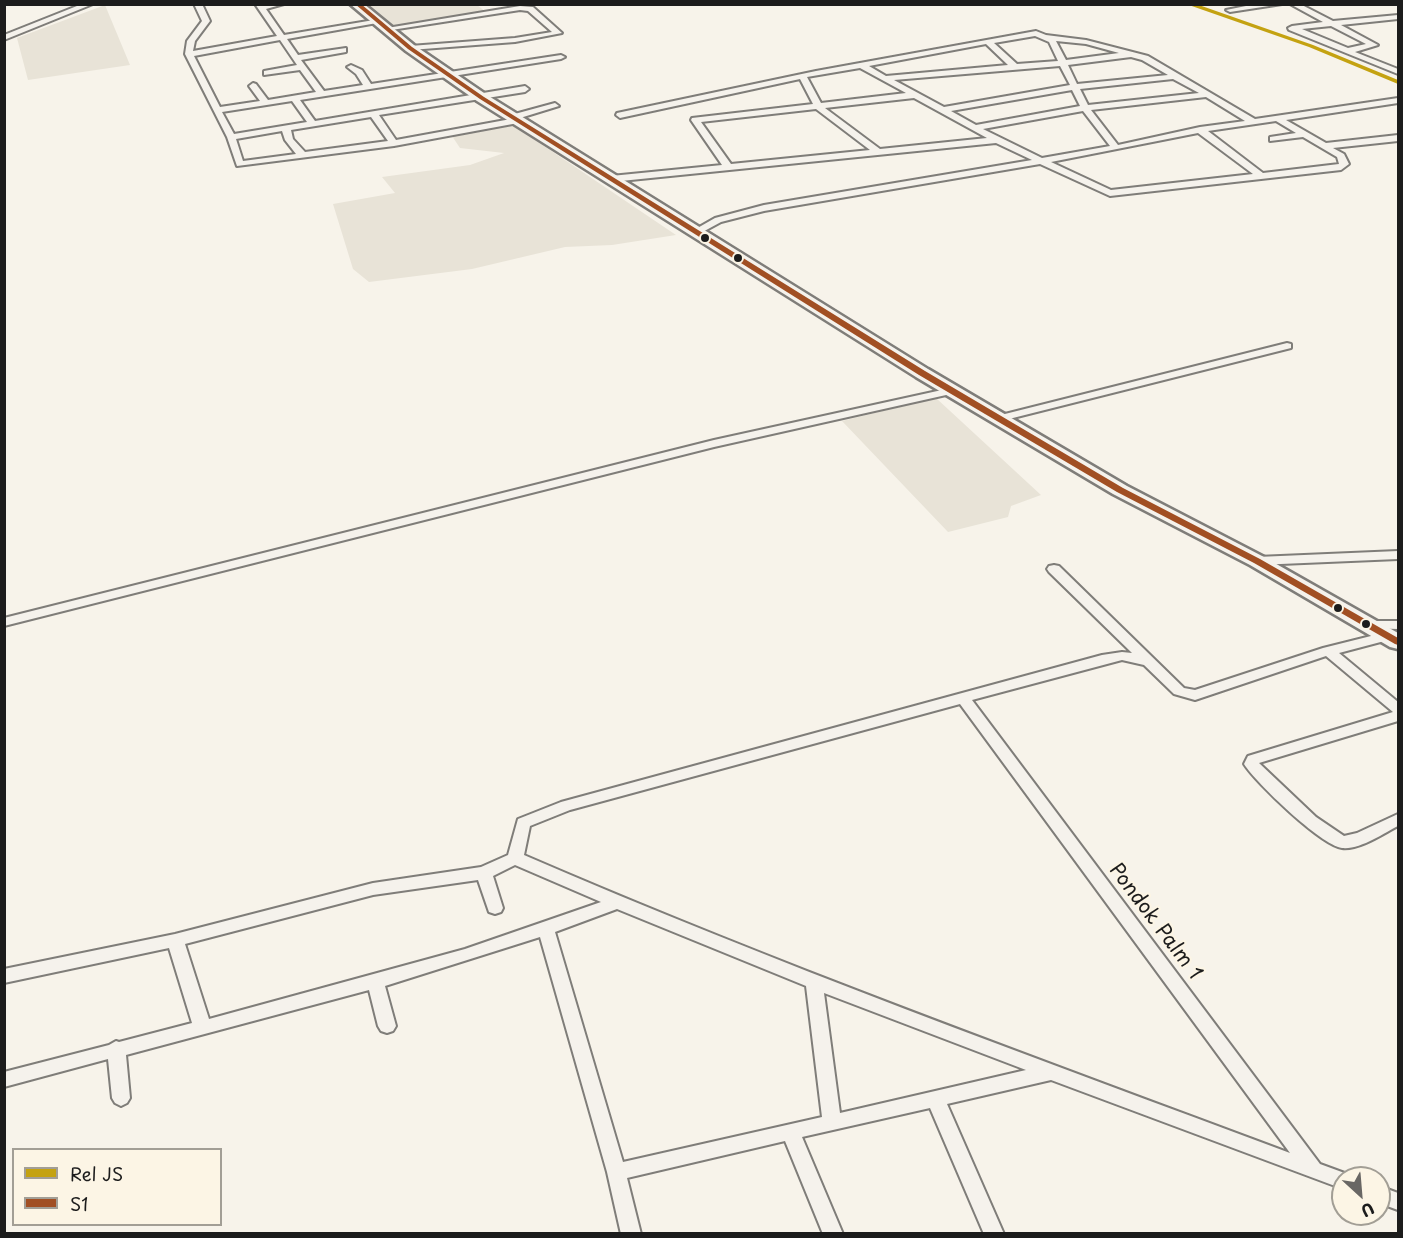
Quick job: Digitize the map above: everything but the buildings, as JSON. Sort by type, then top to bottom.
[{"type":"main road","points":[[356,4],[410,48],[482,98],[997,419],[1120,490],[1257,561],[1370,625],[1395,634]]},
{"type":"street","points":[[4,38],[90,4]]},
{"type":"street","points":[[198,4],[206,21],[191,41],[189,54],[231,137],[240,164],[394,143],[516,118],[555,106]]},
{"type":"street","points":[[260,6],[281,4]]},
{"type":"street","points":[[1230,10],[1279,4]]},
{"type":"street","points":[[1293,4],[1374,45],[1347,51]]},
{"type":"street","points":[[260,6],[321,93]]},
{"type":"street","points":[[189,54],[283,37],[520,8],[530,9],[558,33],[515,40],[410,48]]},
{"type":"street","points":[[1398,17],[1292,28],[1398,72]]},
{"type":"street","points":[[620,115],[802,76],[1028,33],[1086,42],[1133,54],[1153,62],[1173,77],[1254,123]]},
{"type":"street","points":[[1047,37],[1063,63],[1085,108],[1116,148]]},
{"type":"street","points":[[515,40],[522,63]]},
{"type":"street","points":[[987,41],[1015,68]]},
{"type":"street","points":[[297,58],[343,50]]},
{"type":"street","points":[[886,78],[1015,68],[1133,54]]},
{"type":"street","points":[[216,110],[561,57]]},
{"type":"street","points":[[861,66],[997,140],[1110,193],[1341,167],[1344,159],[1277,118]]},
{"type":"street","points":[[351,67],[359,72],[368,86]]},
{"type":"street","points":[[267,73],[302,68]]},
{"type":"street","points":[[802,76],[819,107],[879,153]]},
{"type":"street","points":[[942,110],[1074,87],[1173,77]]},
{"type":"street","points":[[253,86],[265,102]]},
{"type":"street","points":[[231,137],[482,98],[525,89]]},
{"type":"street","points":[[729,168],[695,120],[914,95]]},
{"type":"street","points":[[974,128],[1085,108],[1204,95]]},
{"type":"street","points":[[294,98],[314,124]]},
{"type":"street","points":[[697,232],[718,220],[747,212],[1116,148],[1200,130],[1398,100]]},
{"type":"street","points":[[374,115],[394,143]]},
{"type":"street","points":[[286,128],[289,140],[303,156]]},
{"type":"street","points":[[1200,130],[1261,176]]},
{"type":"street","points":[[1273,139],[1304,134]]},
{"type":"street","points":[[1325,146],[1398,138]]},
{"type":"street","points":[[610,179],[997,140]]},
{"type":"street","points":[[1383,140],[1398,149]]},
{"type":"street","points":[[997,419],[1287,346]]},
{"type":"street","points":[[4,622],[714,444],[951,391]]},
{"type":"street","points":[[1257,561],[1398,555]]},
{"type":"street","points":[[1054,568],[1179,691],[1195,695],[1328,651],[1395,634]]},
{"type":"street","points":[[1328,651],[1398,709]]},
{"type":"street","points":[[515,858],[523,824],[529,819],[566,806],[1102,660],[1122,656],[1149,661]]},
{"type":"street","name":"Pondok Palm 1","points":[[964,699],[1313,1169]]},
{"type":"street","points":[[1398,716],[1277,751],[1253,760],[1251,764],[1321,830],[1336,841],[1349,842],[1398,819]]},
{"type":"street","points":[[4,976],[175,940],[373,888],[484,873],[515,858],[616,903],[814,985],[1331,1176]]},
{"type":"street","points":[[484,873],[495,908]]},
{"type":"street","points":[[4,1080],[116,1048],[375,982],[546,930],[616,903]]},
{"type":"street","points":[[546,930],[616,1172],[631,1233]]},
{"type":"street","points":[[175,940],[202,1026]]},
{"type":"street","points":[[375,982],[387,1026]]},
{"type":"street","points":[[814,985],[832,1120]]},
{"type":"street","points":[[116,1048],[121,1098]]},
{"type":"street","points":[[616,1172],[791,1134],[832,1120],[1053,1072]]},
{"type":"street","points":[[935,1098],[994,1233]]},
{"type":"street","points":[[791,1134],[833,1233]]},
{"type":"shaded area","points":[[105,5],[130,65],[28,80],[17,38]]},
{"type":"shaded area","points":[[356,5],[477,5],[486,12],[383,27]]},
{"type":"shaded area","points":[[513,125],[676,235],[612,245],[565,247],[472,269],[369,282],[353,269],[333,204],[395,193],[382,177],[470,165],[504,153],[460,148],[452,136]]},
{"type":"shaded area","points":[[936,398],[1041,495],[1011,506],[1008,517],[948,532],[842,421]]},
{"type":"rail line","name":"JS","points":[[1189,4],[1311,46],[1398,82]]},
{"type":"transit line","name":"S1","points":[[357,4],[410,48],[482,98],[922,373],[1120,490],[1257,561],[1398,642]]}]
